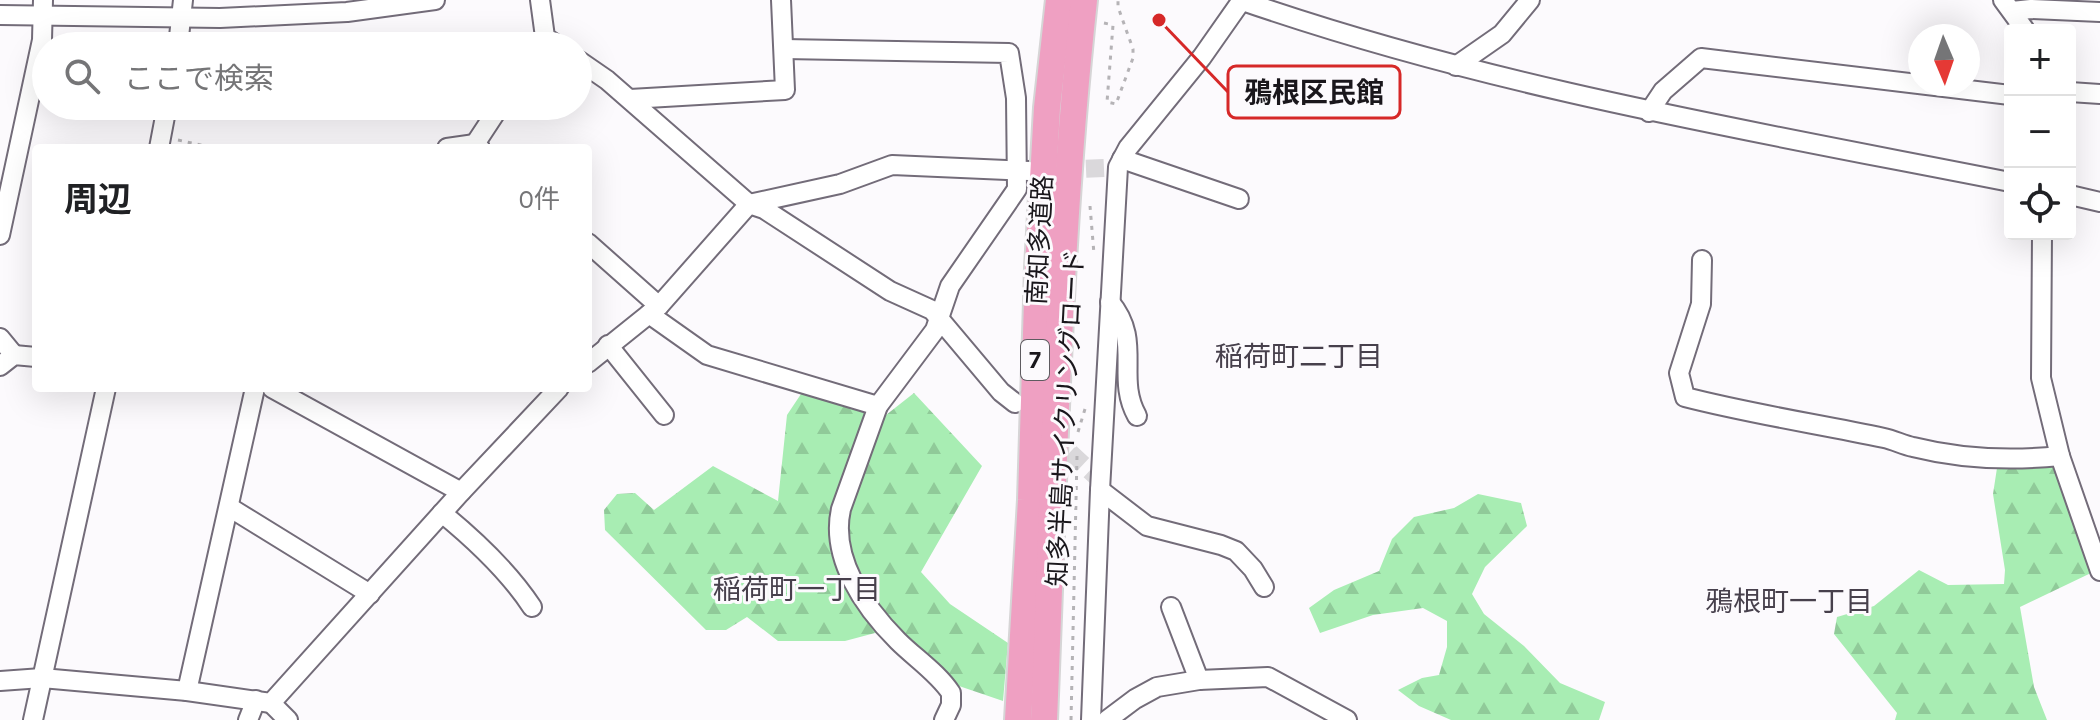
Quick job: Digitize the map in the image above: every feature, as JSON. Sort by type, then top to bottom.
[{"type":"highway","name":"南知多道路","points":[[1018,720],[1031,500],[1038,252],[1047,108],[1059,0]]},
{"type":"highway","name":"南知多道路","points":[[1044,720],[1064,254],[1073,106],[1084,0]]},
{"type":"street","points":[[0,15],[43,8],[182,9],[220,18],[435,0]]},
{"type":"street","points":[[540,0],[545,32]]},
{"type":"street","points":[[630,99],[785,90],[781,0]]},
{"type":"street","points":[[1091,720],[1114,165],[1202,57],[1241,0],[1456,66],[1649,112],[2004,181]]},
{"type":"street","points":[[1456,66],[1502,34],[1530,0]]},
{"type":"street","points":[[2008,6],[2100,12]]},
{"type":"street","points":[[2008,6],[2021,24]]},
{"type":"street","points":[[42,32],[43,8]]},
{"type":"street","points":[[180,32],[182,9]]},
{"type":"street","points":[[784,49],[1009,53],[1025,171],[1017,189],[950,286],[935,330],[878,406],[837,527],[839,544],[851,577],[876,616],[951,693],[951,705],[944,720]]},
{"type":"street","points":[[1649,112],[1663,91],[1701,58],[2004,94]]},
{"type":"street","points":[[592,70],[630,99],[749,204],[764,209],[890,291],[932,310],[1001,392],[1015,403]]},
{"type":"street","points":[[0,235],[8,162],[32,76]]},
{"type":"street","points":[[2076,92],[2100,94]]},
{"type":"street","points":[[160,144],[164,120]]},
{"type":"street","points":[[478,144],[492,120]]},
{"type":"street","points":[[592,359],[654,310],[749,204],[840,184],[892,165],[1025,171]]},
{"type":"street","points":[[1114,165],[1239,199]]},
{"type":"street","points":[[2076,196],[2100,202]]},
{"type":"street","points":[[2042,240],[2041,378],[2060,456],[2100,571]]},
{"type":"street","points":[[592,247],[654,310],[707,355],[878,406]]},
{"type":"street","points":[[1702,260],[1701,304],[1679,373],[1685,397],[1755,415],[1887,439],[1913,447],[2022,460],[2060,456]]},
{"type":"street","points":[[1110,302],[1123,319],[1127,332],[1128,401],[1137,416]]},
{"type":"street","points":[[0,338],[7,360],[32,357]]},
{"type":"street","points":[[608,345],[664,415]]},
{"type":"street","points":[[33,720],[105,392]]},
{"type":"street","points":[[187,691],[254,392]]},
{"type":"street","points":[[279,392],[461,492]]},
{"type":"street","points":[[248,720],[370,594],[555,392]]},
{"type":"street","points":[[1100,490],[1147,526],[1236,551],[1264,587]]},
{"type":"street","points":[[229,507],[370,594]]},
{"type":"street","points":[[442,513],[477,542],[532,607]]},
{"type":"street","points":[[1171,607],[1199,680]]},
{"type":"street","points":[[1107,720],[1157,687],[1199,680],[1268,677],[1347,720]]},
{"type":"street","points":[[0,681],[42,678],[264,701],[288,720]]},
{"type":"path","points":[[1104,23],[1113,25],[1107,102],[1116,104],[1133,58],[1118,0]]},
{"type":"path","points":[[178,140],[196,144]]},
{"type":"path","name":"知多半島サイクリングロード","points":[[1090,204],[1094,256]]},
{"type":"path","name":"知多半島サイクリングロード","points":[[1078,434],[1088,400]]},
{"type":"path","name":"知多半島サイクリングロード","points":[[1071,720],[1078,448]]},
{"type":"green space","points":[[803,391],[886,415],[914,393],[982,466],[921,572],[950,604],[1008,643],[1003,701],[959,686],[886,622],[875,633],[845,641],[778,641],[747,617],[726,630],[706,630],[605,530],[604,510],[617,494],[635,493],[654,510],[713,466],[778,501],[787,415]]},
{"type":"green space","points":[[2053,461],[2091,573],[2020,607],[2034,687],[2047,720],[1895,720],[1897,713],[1834,634],[1837,617],[1874,606],[1919,570],[1948,585],[2004,584],[2005,570],[1993,494],[1997,468],[2025,467]]},
{"type":"green space","points":[[1478,494],[1521,503],[1527,526],[1485,567],[1472,594],[1484,614],[1524,646],[1560,683],[1605,702],[1599,720],[1451,720],[1419,706],[1398,690],[1422,678],[1439,675],[1447,647],[1447,621],[1423,608],[1373,615],[1320,633],[1309,608],[1334,590],[1379,571],[1392,539],[1414,517],[1454,508]]},
{"type":"tunnel","points":[[1059,170],[1104,168]]},
{"type":"tunnel","points":[[1050,434],[1101,481]]},
{"type":"place","name":"鴉根区民館","points":[[1159,20]]},
{"type":"district","name":"稲荷町二丁目","points":[[1299,356]]},
{"type":"district","name":"稲荷町一丁目","points":[[797,589]]},
{"type":"district","name":"鴉根町一丁目","points":[[1789,601]]}]
